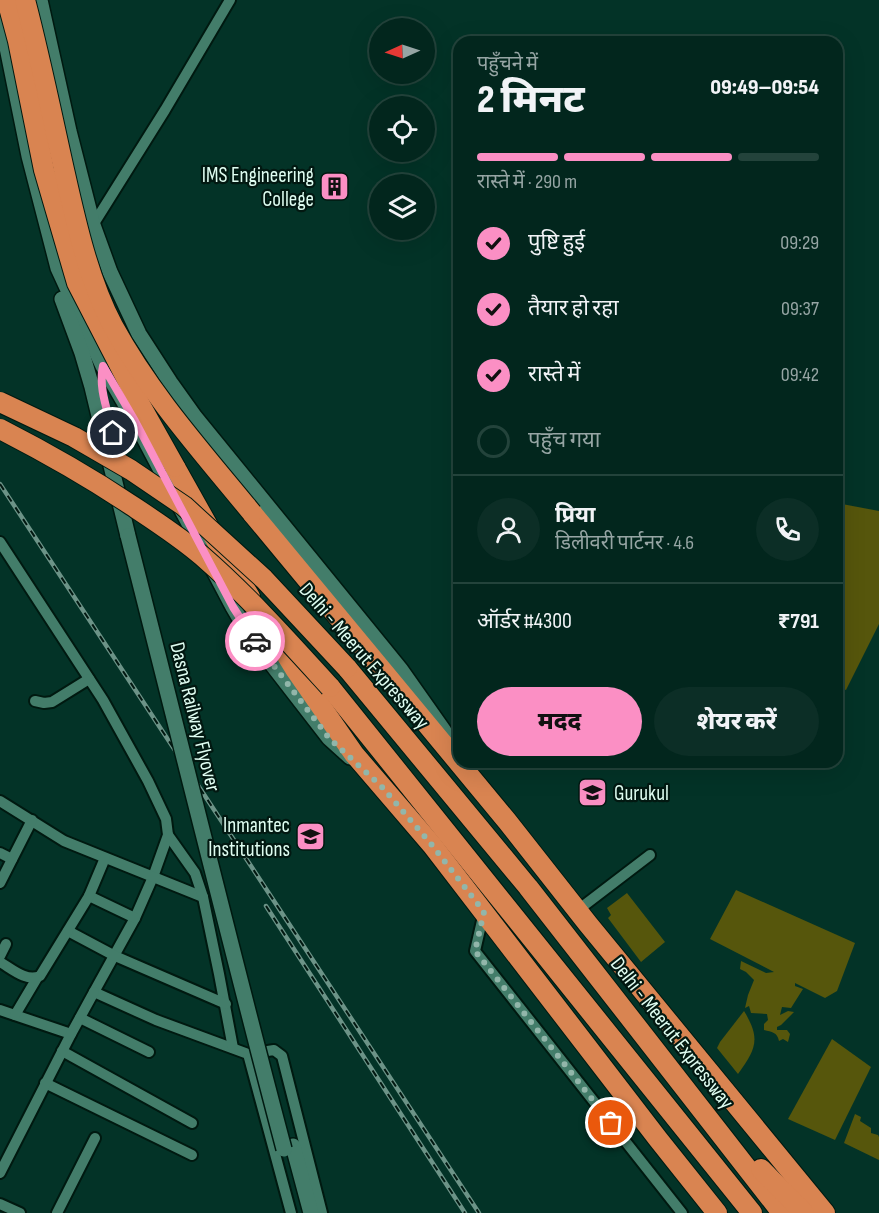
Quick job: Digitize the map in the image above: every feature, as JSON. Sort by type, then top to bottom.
[{"type":"highway","points":[[7,0],[18,41],[44,170],[77,283],[124,375],[221,549],[295,669],[354,754],[432,845],[717,1213]]},
{"type":"highway","points":[[25,0],[77,227],[98,291],[112,324],[154,391],[453,755]]},
{"type":"highway","name":"Delhi - Meerut Expressway","points":[[0,402],[74,437],[131,470],[184,506],[264,579],[347,668],[528,887],[782,1213]]},
{"type":"highway","points":[[0,429],[102,486],[175,535],[201,555],[278,630],[330,687],[752,1213]]},
{"type":"highway","points":[[463,768],[825,1213]]},
{"type":"highway","points":[[698,1106],[804,1213]]},
{"type":"highway","points":[[677,1120],[738,1213]]},
{"type":"street","points":[[40,0],[69,131],[103,267],[139,334],[195,417],[401,670],[444,731],[446,747]]},
{"type":"street","points":[[93,225],[230,0]]},
{"type":"street","points":[[0,13],[26,141],[58,268],[75,299],[103,366],[250,636],[329,738],[382,787]]},
{"type":"street","points":[[26,141],[69,131]]},
{"type":"street","points":[[75,299],[103,267]]},
{"type":"street","name":"Dasna Railway Flyover","points":[[58,268],[60,293],[92,387],[236,969],[301,1213]]},
{"type":"street","name":"Dasna Railway Flyover","points":[[103,366],[101,375],[103,392],[137,534],[245,966],[311,1213]]},
{"type":"street","points":[[130,412],[170,382]]},
{"type":"street","points":[[0,542],[103,700],[148,781],[166,819],[168,835],[153,878],[135,918],[45,1083],[0,1173]]},
{"type":"street","points":[[35,701],[52,702],[90,679]]},
{"type":"street","points":[[0,801],[63,841],[203,897]]},
{"type":"street","points":[[0,883],[32,820]]},
{"type":"street","points":[[168,835],[195,873],[203,897],[233,1048]]},
{"type":"street","points":[[0,853],[12,859]]},
{"type":"street","points":[[578,910],[650,855]]},
{"type":"street","points":[[15,1015],[89,896],[105,858]]},
{"type":"street","points":[[89,896],[135,918]]},
{"type":"street","points":[[484,912],[475,951],[677,1211]]},
{"type":"street","points":[[68,931],[115,956],[226,1004]]},
{"type":"street","points":[[0,956],[6,944]]},
{"type":"street","points":[[0,962],[27,978],[37,978]]},
{"type":"street","points":[[94,992],[156,1020],[248,1054],[273,1050],[282,1056],[322,1213]]},
{"type":"street","points":[[0,1010],[71,1034]]},
{"type":"street","points":[[80,1018],[149,1052]]},
{"type":"street","points":[[62,1051],[192,1123]]},
{"type":"street","points":[[248,1054],[291,1213]]},
{"type":"street","points":[[45,1083],[192,1155]]},
{"type":"street","points":[[57,1213],[96,1138]]},
{"type":"street","points":[[1,1207],[20,1213]]},
{"type":"shaded area","points":[[843,504],[879,511],[879,624],[846,690],[843,689]]},
{"type":"shaded area","points":[[736,890],[855,943],[837,991],[825,998],[795,983],[795,986],[803,989],[791,1008],[782,1007],[780,1015],[788,1011],[794,1012],[777,1027],[777,1030],[787,1030],[790,1034],[788,1042],[783,1039],[779,1041],[775,1034],[764,1030],[764,1024],[768,1020],[767,1014],[751,1013],[749,1006],[745,1008],[754,980],[740,969],[741,961],[766,973],[774,972],[710,939]]},
{"type":"shaded area","points":[[627,893],[665,942],[641,962],[608,918],[611,915],[607,908]]},
{"type":"shaded area","points":[[744,1011],[753,1029],[754,1044],[749,1058],[738,1074],[717,1048]]},
{"type":"shaded area","points":[[832,1039],[871,1067],[835,1140],[788,1119]]},
{"type":"shaded area","points":[[855,1114],[861,1117],[860,1121],[871,1128],[871,1133],[878,1135],[879,1160],[844,1143]]},
{"type":"railway","points":[[0,484],[479,1213]]},
{"type":"railway","points":[[266,906],[465,1213]]},
{"type":"way so far","points":[[255,641],[329,738],[382,787],[432,845],[484,912],[475,951],[611,1123]]},
{"type":"place","name":"IMS Engineering College","points":[[335,187]]},
{"type":"place","name":"Gurukul","points":[[593,793]]},
{"type":"place","name":"Inmantec Institutions","points":[[311,837]]},
{"type":"route","points":[[113,433],[101,384],[103,366],[135,421],[233,607],[255,641]]}]
